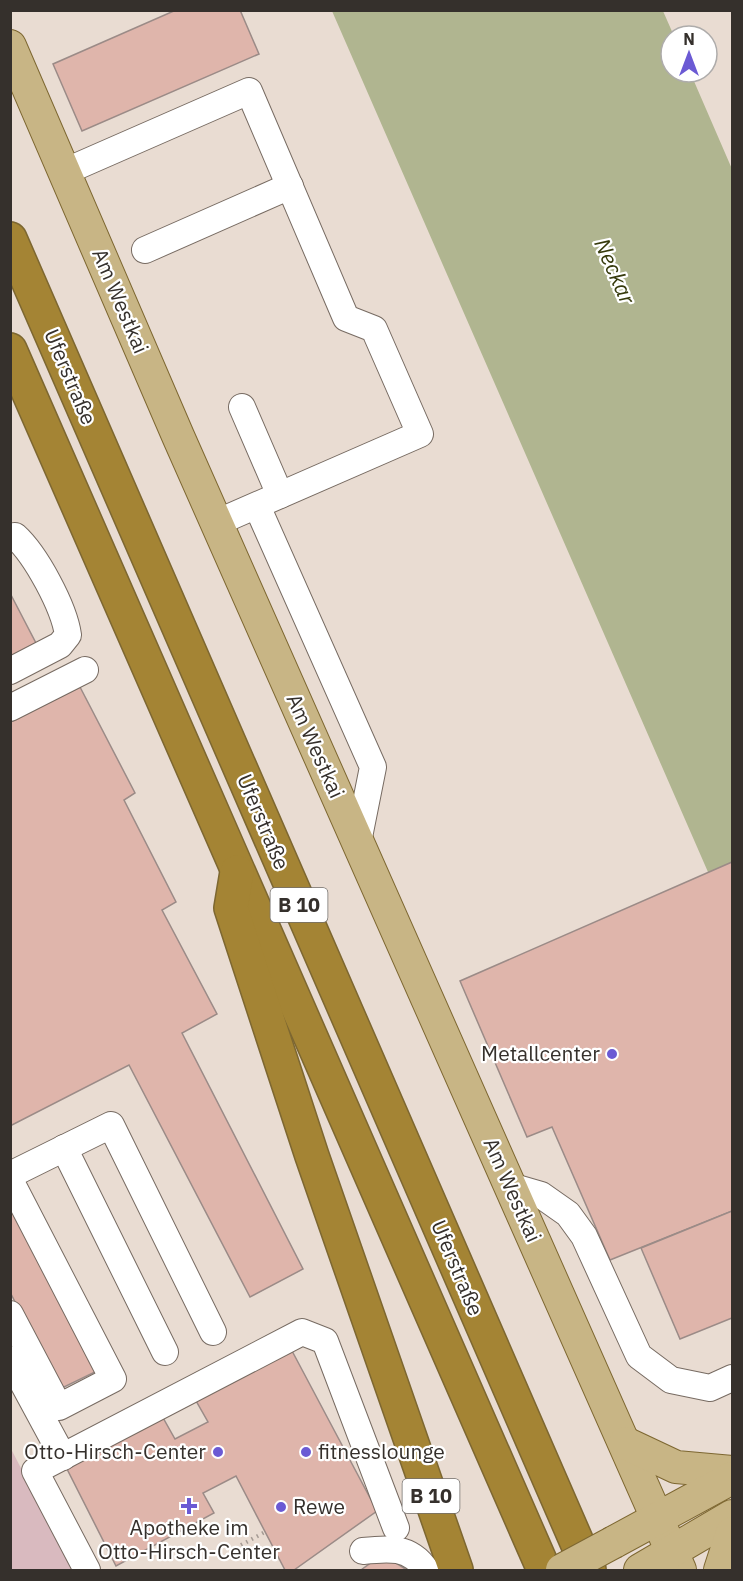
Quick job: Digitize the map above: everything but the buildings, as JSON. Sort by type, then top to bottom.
[{"type":"highway","name":"Uferstraße","points":[[10,239],[589,1570]]},
{"type":"highway","name":"Uferstraße","points":[[10,350],[544,1570]]},
{"type":"highway","name":"B 10","points":[[238,868],[231,908],[312,1156],[456,1570]]},
{"type":"main road","name":"Am Westkai","points":[[10,46],[216,523],[676,1562]]},
{"type":"main road","points":[[625,1443],[676,1467],[732,1472]]},
{"type":"main road","points":[[562,1570],[732,1478]]},
{"type":"main road","points":[[640,1570],[676,1562],[732,1516]]},
{"type":"main road","points":[[720,1570],[732,1533]]},
{"type":"lane","points":[[64,172],[249,91],[346,318],[374,329],[420,434],[216,523]]},
{"type":"lane","points":[[145,250],[290,186]]},
{"type":"lane","points":[[242,407],[280,495]]},
{"type":"lane","points":[[257,506],[374,767],[358,842]]},
{"type":"lane","points":[[10,671],[60,645],[68,634],[66,620],[27,547],[15,536]]},
{"type":"lane","points":[[10,708],[85,670]]},
{"type":"lane","points":[[10,1175],[111,1125],[213,1332]]},
{"type":"lane","points":[[64,1148],[165,1352]]},
{"type":"lane","points":[[10,1180],[113,1379],[58,1407],[10,1314]]},
{"type":"lane","points":[[510,1186],[541,1195],[568,1214],[584,1236],[639,1356],[671,1380],[710,1388],[732,1378]]},
{"type":"lane","points":[[87,1570],[35,1471],[302,1332],[325,1341],[396,1528]]},
{"type":"lane","points":[[10,1359],[63,1457]]},
{"type":"lane","points":[[363,1551],[391,1548],[406,1551],[426,1570]]},
{"type":"path","points":[[241,1545],[265,1532]]},
{"type":"shaded area","points":[[10,1447],[69,1560],[75,1570],[11,1570]]},
{"type":"water","name":"Neckar","points":[[332,11],[663,11],[669,24],[659,24],[659,84],[695,84],[732,169],[732,927]]},
{"type":"place","name":"Metallcenter","points":[[612,1054]]},
{"type":"place","name":"Otto-Hirsch-Center","points":[[218,1452]]},
{"type":"place","name":"fitnesslounge","points":[[306,1452]]},
{"type":"place","name":"Apotheke im Otto-Hirsch-Center","points":[[189,1506]]},
{"type":"place","name":"Rewe","points":[[281,1507]]}]
